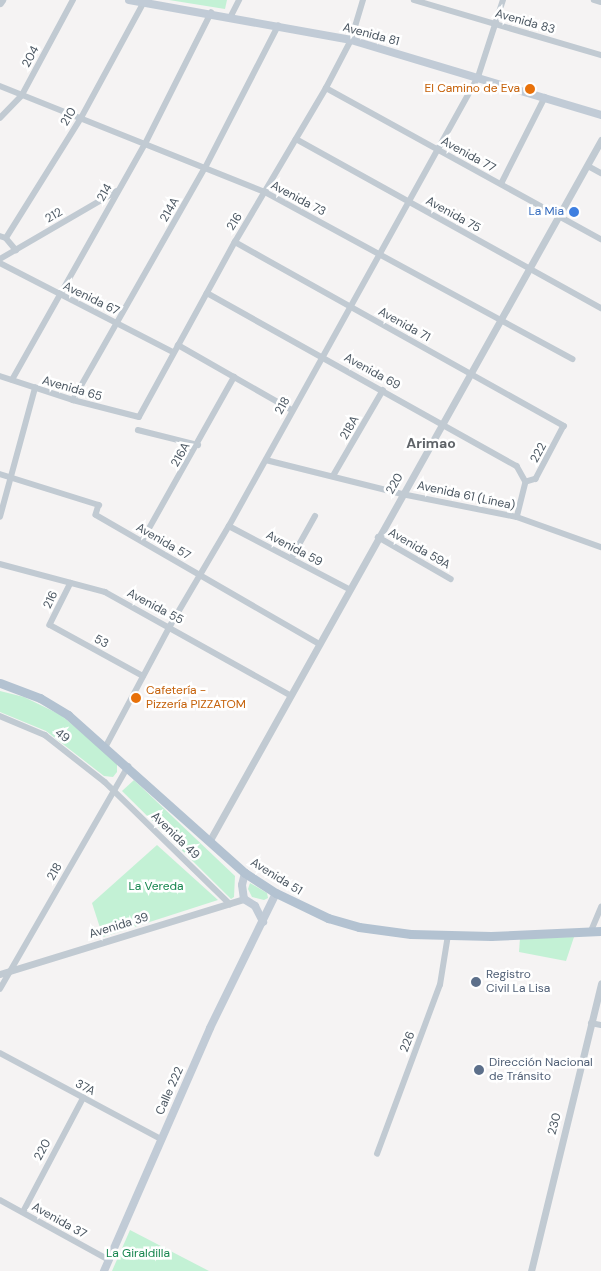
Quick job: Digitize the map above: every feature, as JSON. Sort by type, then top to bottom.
[{"type":"main road","name":"Avenida 81","points":[[129,0],[230,16],[351,40],[601,115]]},
{"type":"main road","name":"Avenida 51","points":[[0,683],[55,706],[106,746],[245,873],[276,894],[328,918],[391,933],[448,935],[601,931]]},
{"type":"main road","points":[[245,873],[242,885],[244,899],[255,906],[263,922]]},
{"type":"main road","name":"Calle 222","points":[[104,1271],[210,1028],[276,894]]},
{"type":"main road","points":[[255,906],[272,904]]},
{"type":"street","name":"204","points":[[0,118],[22,95],[73,0]]},
{"type":"street","points":[[230,16],[239,0]]},
{"type":"street","name":"216","points":[[139,417],[234,242],[326,88],[351,40],[363,0]]},
{"type":"street","name":"Avenida 83","points":[[414,0],[601,55]]},
{"type":"street","name":"218","points":[[106,746],[170,626],[229,526],[478,77],[503,0]]},
{"type":"street","points":[[594,0],[601,2]]},
{"type":"street","name":"210","points":[[3,237],[81,118],[144,2]]},
{"type":"street","name":"214","points":[[12,380],[58,295],[145,144],[212,13]]},
{"type":"street","name":"214A","points":[[73,400],[205,168],[278,26]]},
{"type":"street","name":"Avenida 73","points":[[0,86],[265,192],[573,359]]},
{"type":"street","name":"Avenida 77","points":[[326,88],[601,239]]},
{"type":"street","points":[[501,184],[545,97]]},
{"type":"street","name":"Avenida 75","points":[[296,139],[601,308]]},
{"type":"street","name":"220","points":[[210,840],[402,494],[502,320],[529,268],[560,217],[601,140]]},
{"type":"street","points":[[588,166],[601,173]]},
{"type":"street","name":"212","points":[[0,259],[118,190]]},
{"type":"street","points":[[3,237],[16,250]]},
{"type":"street","name":"Avenida 71","points":[[234,242],[564,426]]},
{"type":"street","name":"Avenida 67","points":[[0,263],[58,295],[173,352]]},
{"type":"street","name":"Avenida 69","points":[[207,293],[443,424],[524,473]]},
{"type":"street","points":[[178,345],[292,410]]},
{"type":"street","name":"Avenida 65","points":[[0,376],[73,400],[139,417]]},
{"type":"street","name":"216A","points":[[142,541],[198,445],[234,377]]},
{"type":"street","points":[[0,517],[35,388]]},
{"type":"street","name":"218A","points":[[333,476],[383,390]]},
{"type":"street","name":"222","points":[[526,482],[536,479],[564,426]]},
{"type":"street","points":[[138,430],[198,445]]},
{"type":"street","name":"Avenida 61 (Línea)","points":[[266,460],[402,494],[518,517],[601,547]]},
{"type":"street","name":"222","points":[[518,517],[526,482],[524,473]]},
{"type":"street","name":"Avenida 57","points":[[0,474],[99,505],[96,515],[319,644]]},
{"type":"street","points":[[291,559],[315,516]]},
{"type":"street","name":"Avenida 59","points":[[229,526],[349,589]]},
{"type":"street","name":"Avenida 59A","points":[[378,537],[451,579]]},
{"type":"street","name":"Avenida 55","points":[[0,564],[105,592],[170,626],[290,695]]},
{"type":"street","name":"216","points":[[50,625],[71,583]]},
{"type":"street","name":"53","points":[[50,625],[143,676]]},
{"type":"street","name":"49","points":[[0,716],[45,736],[105,782]]},
{"type":"street","name":"218","points":[[0,989],[113,789],[128,766]]},
{"type":"street","name":"Avenida 49","points":[[105,782],[230,904]]},
{"type":"street","name":"Avenida 39","points":[[0,974],[244,899]]},
{"type":"street","points":[[591,931],[601,907]]},
{"type":"street","name":"226","points":[[377,1154],[440,985],[448,935]]},
{"type":"street","name":"230","points":[[531,1271],[601,983]]},
{"type":"street","points":[[591,1023],[601,1025]]},
{"type":"street","name":"37A","points":[[0,1053],[161,1140]]},
{"type":"street","name":"220","points":[[23,1212],[82,1098]]},
{"type":"street","name":"Avenida 37","points":[[0,1200],[109,1260]]},
{"type":"green space","points":[[169,0],[227,0],[225,9]]},
{"type":"green space","points":[[0,691],[24,697],[61,715],[117,763],[117,772],[113,777],[104,776],[46,731],[0,712]]},
{"type":"green space","points":[[134,780],[235,876],[234,897],[231,899],[122,791]]},
{"type":"green space","name":"La Vereda","points":[[157,845],[218,900],[103,937],[92,903]]},
{"type":"green space","points":[[250,883],[267,893],[268,898],[264,900],[252,897],[248,889]]},
{"type":"green space","points":[[574,937],[566,961],[519,952],[520,938]]},
{"type":"green space","name":"La Giraldilla","points":[[130,1230],[209,1271],[112,1271]]},
{"type":"place","name":"El Camino de Eva","points":[[530,89]]},
{"type":"place","name":"La Mia","points":[[574,212]]},
{"type":"place","name":"Cafetería - Pizzería PIZZATOM","points":[[136,698]]},
{"type":"place","name":"Registro Civil La Lisa","points":[[476,982]]},
{"type":"place","name":"Dirección Nacional de Tránsito","points":[[479,1070]]},
{"type":"district","name":"Arimao","points":[[431,443]]}]
